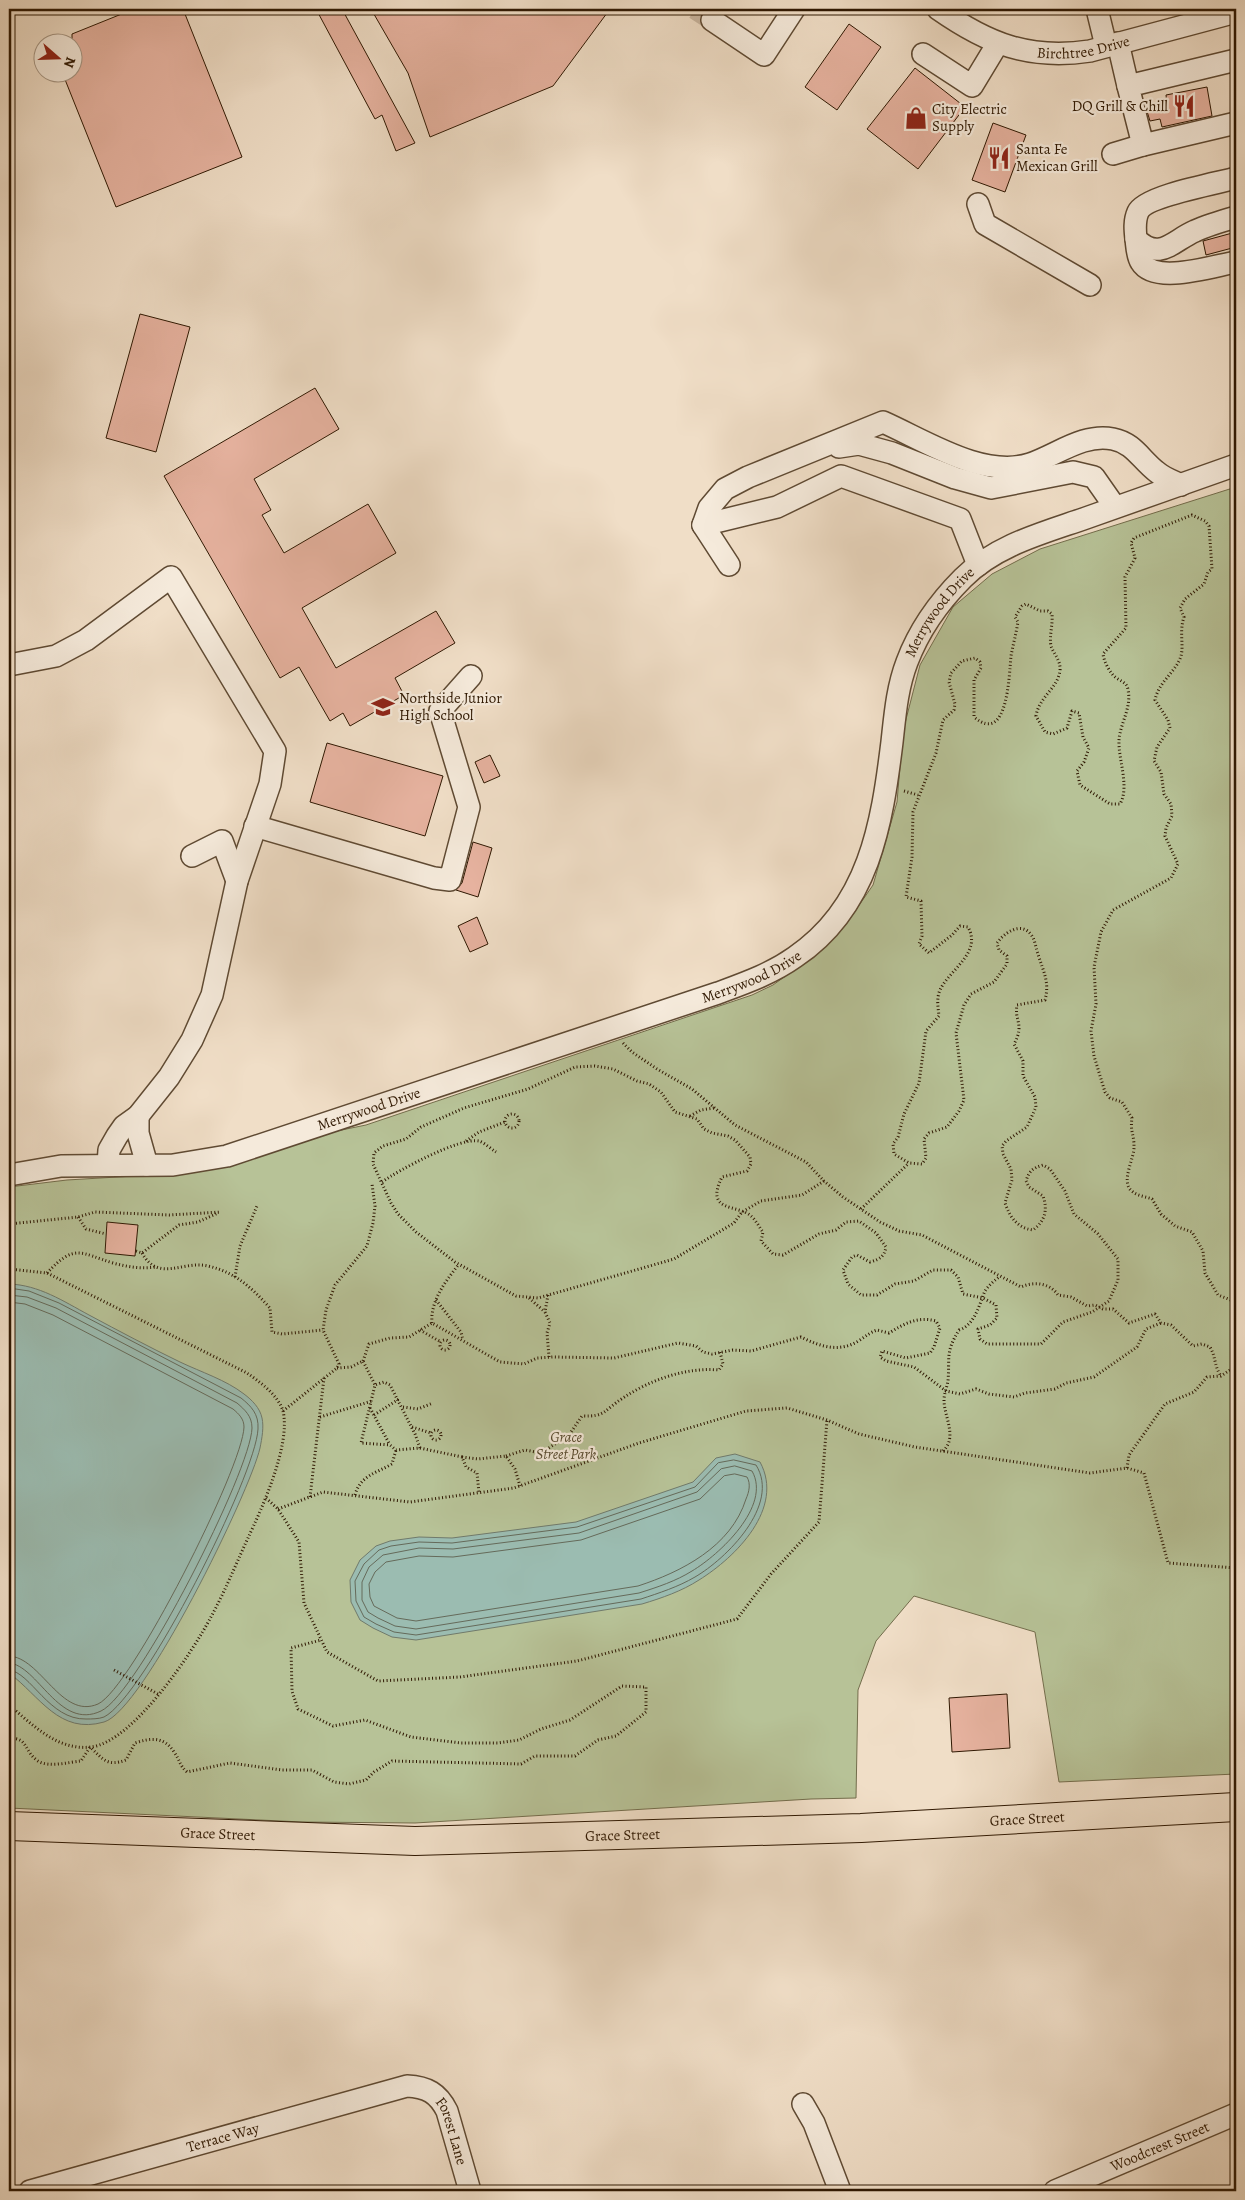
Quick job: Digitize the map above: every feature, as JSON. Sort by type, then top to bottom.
[{"type":"main road","name":"Grace Street","points":[[9,1826],[415,1841],[861,1828],[1236,1807]]},
{"type":"street","points":[[712,20],[764,55],[794,9]]},
{"type":"street","name":"Birchtree Drive","points":[[938,9],[958,23],[998,43],[1040,54],[1065,55],[1112,45],[1236,12]]},
{"type":"street","points":[[1097,9],[1128,86],[1143,145]]},
{"type":"street","points":[[923,54],[972,86],[998,43]]},
{"type":"street","points":[[1128,86],[1236,60]]},
{"type":"street","points":[[1113,154],[1236,123]]},
{"type":"street","points":[[1236,178],[1152,201],[1138,210],[1135,223],[1140,261],[1149,270],[1167,275],[1236,262]]},
{"type":"street","points":[[978,204],[984,224],[1090,285]]},
{"type":"street","points":[[1136,239],[1145,248],[1158,250],[1177,243],[1192,232],[1236,217]]},
{"type":"street","points":[[703,524],[709,508],[725,489],[883,422],[974,463],[1005,468],[1029,464],[1089,439],[1112,439],[1133,446],[1158,473],[1181,485]]},
{"type":"street","points":[[806,454],[859,444],[892,453],[955,478],[991,488],[1073,472],[1094,477],[1115,508]]},
{"type":"street","name":"Merrywood Drive","points":[[9,1175],[61,1166],[195,1163],[227,1156],[718,993],[768,973],[796,957],[837,918],[860,881],[871,856],[880,826],[898,698],[906,663],[930,616],[948,594],[978,565],[1020,541],[1236,466]]},
{"type":"street","points":[[703,524],[777,507],[841,476],[960,519],[978,565]]},
{"type":"street","points":[[703,524],[729,565]]},
{"type":"street","points":[[9,665],[56,656],[86,640],[171,577],[275,751],[270,784],[237,881],[212,995],[192,1040],[169,1077],[138,1116],[124,1126],[117,1136],[109,1150],[108,1165]]},
{"type":"street","points":[[255,826],[434,878],[450,880],[469,807],[440,711],[471,676]]},
{"type":"street","points":[[192,856],[222,841],[237,881]]},
{"type":"street","points":[[138,1116],[138,1132],[147,1165]]},
{"type":"street","name":"Terrace Way","points":[[30,2191],[392,2089],[417,2087]]},
{"type":"street","name":"Forest Lane","points":[[417,2087],[435,2093],[448,2111],[470,2191]]},
{"type":"street","points":[[803,2104],[814,2123],[840,2191]]},
{"type":"street","name":"Woodcrest Street","points":[[1055,2191],[1236,2114]]},
{"type":"path","points":[[824,1181],[802,1195],[761,1201],[742,1212],[734,1223],[674,1258],[538,1298],[516,1296],[459,1264],[416,1232],[398,1214],[373,1164],[374,1153],[383,1146],[406,1139],[421,1127],[464,1108],[528,1089],[575,1068],[596,1066],[613,1069],[637,1081],[649,1084],[660,1092],[676,1112],[697,1119],[704,1129],[735,1140],[750,1157],[751,1164],[747,1171],[722,1178],[718,1186],[719,1198],[723,1206],[742,1212],[750,1215],[763,1232],[762,1241],[773,1254],[783,1255],[819,1234],[836,1230],[846,1222],[859,1221],[876,1233],[886,1246],[885,1254],[879,1259],[870,1262],[857,1255],[852,1257],[843,1270],[848,1284],[861,1295],[877,1295],[895,1284],[914,1281],[933,1270],[951,1270],[958,1277],[963,1294],[983,1298],[996,1305],[997,1318],[990,1325],[978,1329],[980,1339],[987,1344],[1009,1345],[1024,1342],[1041,1344],[1062,1322],[1100,1307],[1109,1301],[1118,1280],[1118,1259],[1098,1234],[1074,1214],[1065,1191],[1050,1169],[1043,1165],[1028,1172],[1026,1180],[1029,1187],[1043,1196],[1046,1206],[1045,1214],[1039,1225],[1033,1230],[1016,1224],[1005,1203],[1012,1180],[1011,1169],[1003,1154],[1002,1146],[1006,1141],[1027,1127],[1036,1107],[1035,1097],[1023,1076],[1023,1061],[1014,1044],[1020,1026],[1016,1005],[1044,1000],[1047,991],[1047,979],[1033,936],[1026,930],[1015,929],[1004,933],[996,943],[999,950],[1006,956],[1007,964],[994,982],[971,994],[964,1005],[956,1033],[964,1100],[959,1111],[946,1126],[929,1133],[924,1140],[926,1158],[922,1164],[908,1163],[894,1154],[893,1144],[898,1137],[904,1114],[919,1083],[926,1031],[939,1016],[938,1000],[940,989],[969,953],[972,935],[968,928],[960,926],[952,935],[929,953],[919,944],[922,936],[922,901],[906,897],[912,857],[913,812],[936,753],[943,720],[954,710],[955,704],[949,682],[951,673],[962,660],[975,658],[980,662],[981,668],[974,680],[974,717],[980,722],[988,724],[997,721],[1005,708],[1018,622],[1015,616],[1016,612],[1026,604],[1040,611],[1048,610],[1052,614],[1051,646],[1059,660],[1060,672],[1056,682],[1040,702],[1036,716],[1045,732],[1053,734],[1067,728],[1072,711],[1079,713],[1083,737],[1089,748],[1084,762],[1077,771],[1080,785],[1110,804],[1120,804],[1124,780],[1120,762],[1119,738],[1129,699],[1128,690],[1125,682],[1113,675],[1104,661],[1103,654],[1126,628],[1125,577],[1135,558],[1131,542],[1134,538],[1177,520],[1182,520],[1192,515],[1199,517],[1206,520],[1209,526],[1212,569],[1208,572],[1204,584],[1185,599],[1180,608],[1184,617],[1180,629],[1181,656],[1161,684],[1155,700],[1168,720],[1170,728],[1157,747],[1154,760],[1161,772],[1164,794],[1171,804],[1172,816],[1166,828],[1165,836],[1178,864],[1170,878],[1113,910],[1101,932],[1094,967],[1096,1004],[1090,1031],[1094,1056],[1105,1092],[1110,1098],[1122,1102],[1132,1118],[1130,1130],[1134,1146],[1129,1169],[1130,1188],[1133,1193],[1152,1199],[1161,1214],[1175,1226],[1192,1232],[1202,1250],[1206,1273],[1218,1295],[1236,1302]]},
{"type":"path","points":[[613,1028],[632,1052],[692,1088],[735,1125],[806,1162],[824,1181],[861,1209],[899,1232],[922,1235],[1021,1287],[1028,1284],[1043,1284],[1054,1288],[1058,1295],[1071,1297],[1087,1306],[1113,1310],[1129,1323],[1155,1314],[1161,1323]]},
{"type":"path","points":[[689,1117],[701,1110],[715,1108]]},
{"type":"path","points":[[382,1182],[416,1162],[466,1141],[479,1132],[505,1122],[510,1114],[515,1114],[518,1119],[514,1127],[507,1126],[505,1122]]},
{"type":"path","points":[[466,1141],[480,1142],[496,1152]]},
{"type":"path","points":[[861,1209],[908,1163]]},
{"type":"path","points":[[337,1368],[339,1364],[323,1330],[326,1310],[336,1284],[367,1246],[373,1223],[372,1184]]},
{"type":"path","points":[[235,1277],[240,1246],[257,1206]]},
{"type":"path","points":[[9,1224],[78,1216],[95,1212],[169,1216],[221,1212],[198,1222],[179,1225],[142,1253]]},
{"type":"path","points":[[78,1216],[86,1229],[106,1234]]},
{"type":"path","points":[[136,1251],[142,1253],[148,1263],[165,1270],[207,1265],[244,1280],[270,1308],[272,1332],[282,1334],[323,1330]]},
{"type":"path","points":[[47,1273],[58,1261],[70,1254],[85,1252],[112,1263],[140,1269],[156,1267]]},
{"type":"path","points":[[432,1322],[431,1312],[436,1300],[459,1264]]},
{"type":"path","points":[[9,1269],[47,1273],[247,1373],[263,1384],[283,1411],[283,1429],[278,1460],[266,1498],[210,1619],[158,1694],[127,1729],[102,1744],[90,1747],[65,1744],[52,1739],[9,1705]]},
{"type":"path","points":[[943,1452],[948,1446],[950,1436],[944,1400],[947,1358],[952,1340],[959,1330],[966,1328],[972,1321],[986,1290],[999,1277]]},
{"type":"path","points":[[545,1312],[548,1294]]},
{"type":"path","points":[[528,1297],[545,1312],[550,1323],[547,1333],[549,1357]]},
{"type":"path","points":[[436,1300],[461,1332],[463,1340]]},
{"type":"path","points":[[432,1322],[478,1351],[500,1362],[524,1364],[537,1358],[549,1357],[614,1358],[633,1356],[665,1345],[678,1343],[696,1346],[703,1352],[712,1354],[751,1351],[801,1337],[832,1349],[848,1346],[877,1330],[889,1333],[908,1322],[930,1319],[936,1320],[940,1328],[930,1353],[906,1358],[882,1351],[880,1357],[886,1362],[914,1366],[946,1390],[960,1394],[976,1389],[989,1394],[1014,1397],[1025,1393],[1055,1389],[1066,1383],[1094,1377],[1137,1347],[1146,1329],[1161,1323],[1171,1325],[1193,1346],[1202,1344],[1210,1347],[1215,1367],[1221,1376]]},
{"type":"path","points":[[283,1411],[337,1368],[351,1367],[363,1361],[370,1344],[390,1338],[409,1337],[432,1322]]},
{"type":"path","points":[[420,1330],[441,1342]]},
{"type":"path","points":[[370,1407],[390,1445],[396,1450],[420,1448],[478,1459],[506,1456],[525,1450],[541,1453],[569,1435],[582,1416],[598,1417],[623,1397],[658,1379],[704,1368],[719,1370],[723,1364],[720,1352]]},
{"type":"path","points":[[363,1361],[375,1385],[361,1444],[390,1445]]},
{"type":"path","points":[[1127,1468],[1129,1455],[1165,1404],[1194,1392],[1207,1377],[1221,1376],[1236,1366]]},
{"type":"path","points":[[310,1497],[324,1378]]},
{"type":"path","points":[[375,1385],[384,1382],[390,1385],[399,1399],[420,1448]]},
{"type":"path","points":[[374,1415],[399,1399]]},
{"type":"path","points":[[320,1417],[372,1401]]},
{"type":"path","points":[[402,1407],[418,1409],[433,1403]]},
{"type":"path","points":[[278,1509],[323,1492],[410,1502],[520,1486],[639,1443],[746,1411],[787,1408],[827,1420],[859,1434],[943,1452],[1090,1473],[1127,1468],[1144,1473],[1168,1563],[1236,1568]]},
{"type":"path","points":[[266,1498],[278,1509],[299,1542],[304,1603],[327,1652],[378,1681],[460,1677],[577,1660],[737,1619],[771,1574],[819,1522],[827,1420]]},
{"type":"path","points":[[411,1426],[431,1433]]},
{"type":"path","points":[[355,1495],[357,1488],[365,1477],[392,1464],[396,1450]]},
{"type":"path","points":[[506,1456],[515,1469],[520,1486]]},
{"type":"path","points":[[462,1457],[466,1467],[477,1473],[479,1492]]},
{"type":"path","points":[[90,1747],[104,1760],[114,1764],[126,1760],[135,1743],[149,1738],[163,1741],[174,1752],[180,1766],[188,1772],[230,1762],[282,1770],[312,1770],[334,1782],[349,1784],[366,1780],[374,1772],[392,1761],[521,1764],[535,1756],[575,1756],[598,1740],[616,1736],[646,1712],[646,1687],[622,1686],[570,1720],[541,1729],[519,1740],[498,1743],[461,1743],[412,1738],[365,1720],[333,1726],[298,1709],[292,1691],[291,1648],[321,1640]]},
{"type":"path","points":[[114,1670],[158,1694]]},
{"type":"path","points":[[9,1739],[18,1738],[25,1742],[31,1755],[39,1762],[50,1764],[82,1761],[90,1747]]},
{"type":"green space","name":"Grace Street Park","points":[[1236,487],[1236,1774],[1059,1782],[1035,1632],[914,1596],[876,1641],[858,1690],[856,1798],[811,1799],[415,1823],[302,1822],[9,1808],[9,1187],[67,1180],[151,1175],[366,1125],[752,995],[773,985],[819,952],[844,927],[873,885],[897,802],[903,731],[920,665],[953,607],[992,574],[1040,549]]},
{"type":"water","points":[[9,1284],[30,1287],[50,1295],[157,1351],[229,1384],[253,1402],[262,1418],[261,1444],[252,1472],[217,1551],[168,1642],[143,1681],[121,1709],[104,1722],[88,1725],[62,1718],[51,1711],[9,1673]]},
{"type":"water","points":[[735,1454],[760,1462],[766,1479],[766,1497],[761,1513],[753,1530],[728,1558],[699,1580],[672,1594],[642,1604],[416,1640],[392,1637],[373,1628],[360,1620],[351,1602],[350,1580],[360,1560],[376,1546],[390,1541],[419,1537],[452,1538],[576,1522],[693,1482],[716,1458]]},
{"type":"building","points":[[134,9],[183,9],[242,157],[116,207],[66,82],[82,82],[82,32],[77,32]]},
{"type":"building","points":[[316,9],[342,9],[415,143],[396,151],[382,115],[375,119]]},
{"type":"building","points":[[371,9],[610,9],[553,86],[430,137],[408,73]]},
{"type":"building","points":[[849,24],[881,47],[837,110],[805,87]]},
{"type":"building","name":"City Electric Supply","points":[[915,68],[965,107],[918,169],[867,129]]},
{"type":"building","name":"DQ Grill & Chill","points":[[1207,87],[1212,116],[1162,127],[1160,119],[1150,121],[1146,108],[1167,104],[1166,95]]},
{"type":"building","name":"Santa Fe Mexican Grill","points":[[993,123],[1026,135],[1005,192],[972,180]]},
{"type":"building","points":[[1236,232],[1236,247],[1206,255],[1203,241]]},
{"type":"building","points":[[140,314],[190,327],[156,452],[106,438]]},
{"type":"building","points":[[315,388],[339,429],[254,479],[271,510],[262,515],[284,553],[368,504],[396,553],[302,608],[336,668],[436,611],[455,643],[395,678],[404,695],[350,726],[343,713],[330,721],[299,667],[280,678],[164,476]]},
{"type":"building","points":[[327,743],[443,776],[425,836],[310,802]]},
{"type":"building","points":[[490,755],[500,776],[484,783],[475,762]]},
{"type":"building","points":[[473,842],[492,848],[478,897],[456,890],[462,883]]},
{"type":"building","points":[[477,917],[488,944],[470,952],[458,926]]},
{"type":"building","points":[[107,1222],[138,1225],[135,1256],[105,1253]]},
{"type":"building","points":[[1007,1694],[1010,1748],[952,1752],[949,1698]]},
{"type":"tunnel","points":[[695,9],[712,20]]},
{"type":"place","name":"DQ Grill & Chill","points":[[1184,106]]},
{"type":"place","name":"City Electric Supply","points":[[916,118]]},
{"type":"place","name":"Santa Fe Mexican Grill","points":[[999,158]]},
{"type":"place","name":"Northside Junior High School","points":[[383,707]]}]
